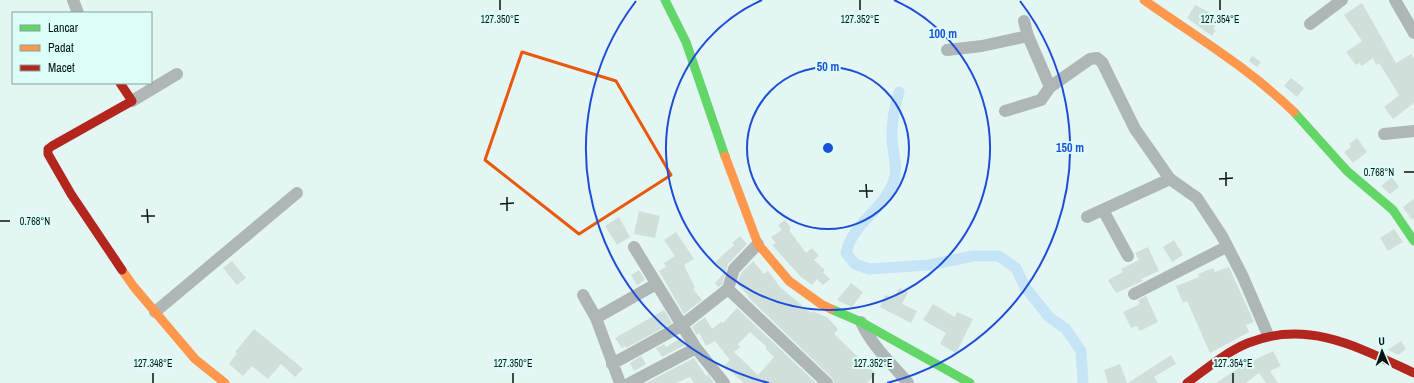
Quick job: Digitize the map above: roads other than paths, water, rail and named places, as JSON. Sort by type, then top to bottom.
[{"type":"street","points":[[73,0],[78,12]]},
{"type":"street","points":[[665,0],[686,42],[730,170],[758,244],[790,281],[821,304],[861,322],[970,383]]},
{"type":"street","points":[[1144,0],[1187,31],[1233,61],[1279,97],[1306,122],[1347,171],[1393,210],[1414,241]]},
{"type":"street","points":[[1310,24],[1342,0]]},
{"type":"street","points":[[1396,0],[1414,33]]},
{"type":"street","points":[[1024,21],[1028,36],[1050,87]]},
{"type":"street","points":[[947,50],[982,46],[1028,36]]},
{"type":"street","points":[[1005,111],[1041,100],[1050,87],[1090,59],[1096,58],[1102,62],[1135,129],[1170,179],[1188,190],[1197,198],[1222,236],[1268,335]]},
{"type":"street","points":[[177,74],[52,146],[48,151],[71,194],[107,250],[134,288],[195,359],[225,383]]},
{"type":"street","points":[[121,84],[132,101]]},
{"type":"street","points":[[1384,134],[1414,131]]},
{"type":"street","points":[[1087,217],[1170,179]]},
{"type":"street","points":[[155,312],[297,193]]},
{"type":"street","points":[[1104,210],[1128,256]]},
{"type":"street","points":[[612,364],[682,326],[728,288],[734,269],[758,244]]},
{"type":"street","points":[[634,247],[696,348],[724,383]]},
{"type":"street","points":[[1134,294],[1226,247]]},
{"type":"street","points":[[596,318],[656,284]]},
{"type":"street","points":[[728,288],[827,383]]},
{"type":"street","points":[[583,295],[596,318],[620,383]]},
{"type":"street","points":[[861,322],[866,334],[877,350],[908,383]]},
{"type":"street","points":[[1187,383],[1213,362],[1244,343],[1268,335],[1308,332],[1323,335],[1352,346],[1414,373]]},
{"type":"street","points":[[630,383],[696,348]]},
{"type":"waterway","points":[[899,92],[892,122],[892,140],[895,166],[894,180],[884,199],[855,233],[846,253],[855,264],[869,269],[929,265],[973,256],[999,256],[1016,268],[1025,287],[1049,317],[1066,329],[1081,351],[1083,383]]}]
